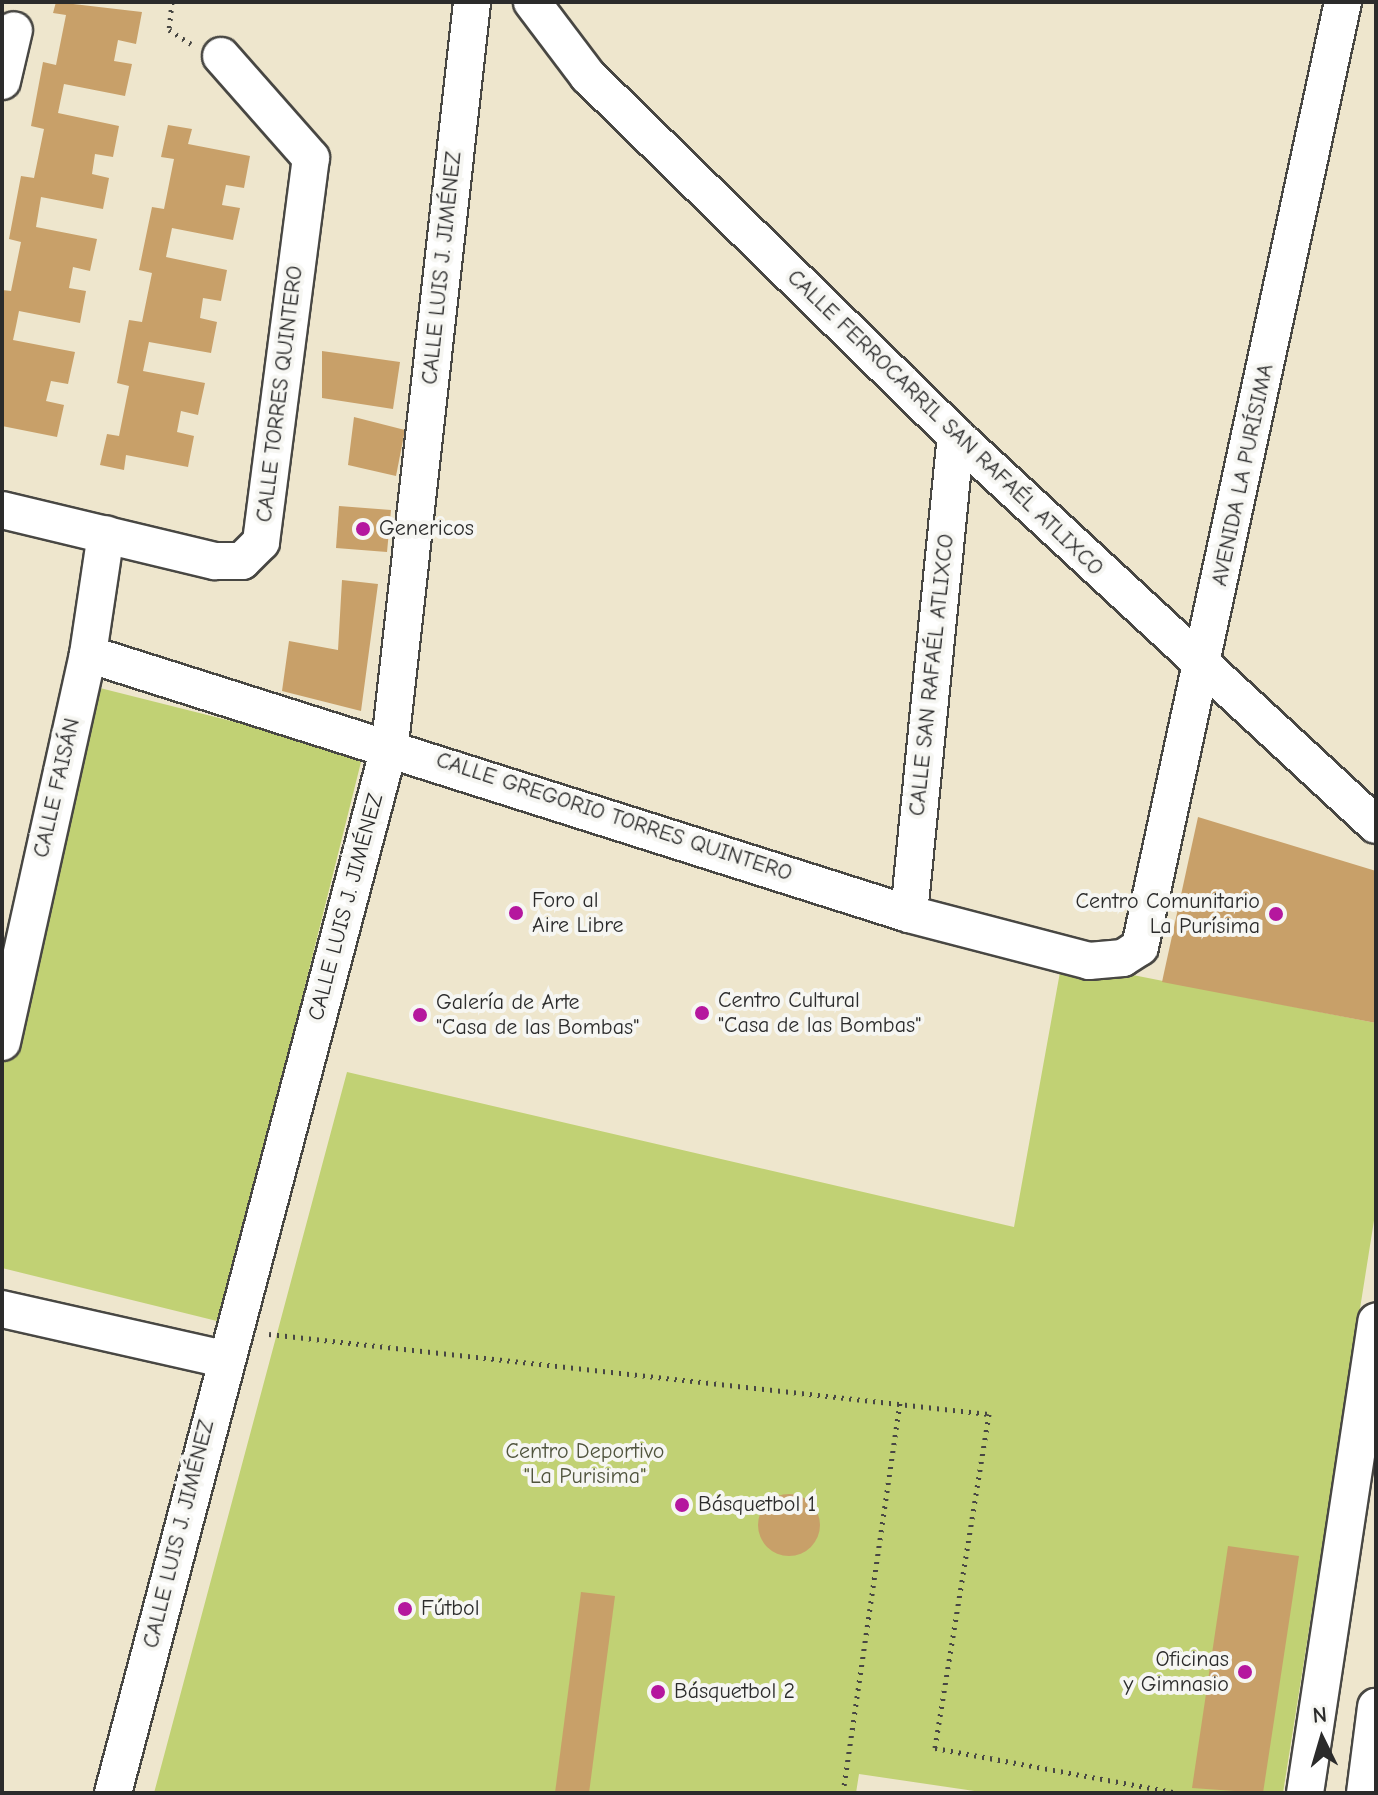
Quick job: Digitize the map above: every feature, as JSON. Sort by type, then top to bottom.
[{"type":"street","name":"CALLE LUIS J. JIMÉNEZ","points":[[113,1793],[226,1349],[390,744],[472,2]]},
{"type":"street","name":"CALLE FERROCARRIL SAN RAFAÉL ATLIXCO","points":[[532,2],[588,76],[956,436],[1202,669],[1376,825]]},
{"type":"street","name":"AVENIDA LA PURÍSIMA","points":[[1140,947],[1343,2]]},
{"type":"street","points":[[2,81],[14,30]]},
{"type":"street","name":"CALLE TORRES QUINTERO","points":[[2,510],[215,561],[242,561],[261,542],[311,158],[221,56]]},
{"type":"street","name":"CALLE SAN RAFAÉL ATLIXCO","points":[[909,914],[956,436]]},
{"type":"street","name":"CALLE FAISÁN","points":[[2,1042],[12,939],[88,654],[106,534]]},
{"type":"street","name":"CALLE GREGORIO TORRES QUINTERO","points":[[88,654],[390,744],[1006,946],[1089,961],[1140,947]]},
{"type":"street","points":[[2,1309],[226,1349]]},
{"type":"street","points":[[1305,1793],[1361,1551],[1376,1321]]},
{"type":"street","points":[[1365,1793],[1376,1707]]},
{"type":"path","points":[[172,2],[169,30],[221,56]]},
{"type":"path","points":[[226,1349],[281,1333],[989,1414],[935,1748],[1177,1793]]},
{"type":"path","points":[[843,1793],[900,1403]]},
{"type":"green space","points":[[96,687],[363,754],[221,1322],[2,1268],[2,1064]]},
{"type":"green space","name":"Centro Deportivo \"La Purisima\"","points":[[1062,961],[1376,1023],[1376,1208],[1283,1793],[988,1793],[859,1774],[856,1793],[154,1793],[347,1072],[1014,1227]]},
{"type":"building","points":[[56,2],[142,12],[136,44],[118,40],[114,61],[132,64],[125,96],[64,84],[58,113],[119,126],[113,157],[95,154],[92,174],[109,178],[103,209],[41,197],[36,227],[97,239],[90,271],[73,267],[69,288],[86,291],[80,323],[19,311],[13,340],[75,352],[68,384],[51,381],[46,401],[64,405],[57,437],[2,426],[2,290],[11,291],[21,242],[9,239],[21,176],[34,178],[44,129],[31,126],[43,62],[56,65],[66,15],[53,13]]},
{"type":"building","points":[[168,125],[192,129],[188,144],[250,156],[244,188],[226,185],[222,205],[240,208],[233,240],[172,228],[166,257],[227,270],[221,301],[203,298],[200,318],[217,322],[211,353],[149,342],[143,371],[205,383],[198,415],[181,411],[177,432],[194,436],[188,467],[126,455],[124,470],[100,465],[107,434],[119,436],[129,386],[117,383],[129,320],[142,322],[152,273],[139,270],[152,207],[164,209],[174,159],[161,157]]},
{"type":"building","points":[[322,351],[400,362],[393,409],[322,398]]},
{"type":"building","points":[[354,417],[405,430],[396,476],[348,465]]},
{"type":"building","name":"Genericos","points":[[339,506],[391,510],[387,552],[336,548]]},
{"type":"building","points":[[342,580],[378,584],[361,711],[282,691],[289,641],[338,650]]},
{"type":"building","name":"Centro Comunitario La Purísima","points":[[1198,817],[1376,871],[1376,1023],[1162,982]]},
{"type":"building","points":[[789,1494],[801,1496],[811,1503],[818,1513],[818,1537],[811,1547],[801,1554],[789,1556],[777,1554],[767,1547],[760,1537],[758,1525],[760,1513],[767,1503],[777,1496]]},
{"type":"building","name":"Oficinas y Gimnasio","points":[[1228,1546],[1299,1556],[1263,1793],[1192,1788]]},
{"type":"building","points":[[581,1592],[615,1596],[589,1793],[555,1793]]},
{"type":"place","name":"Genericos","points":[[363,529]]},
{"type":"place","name":"Foro al Aire Libre","points":[[516,913]]},
{"type":"place","name":"Centro Comunitario La Purísima","points":[[1276,914]]},
{"type":"place","name":"Centro Cultural \"Casa de las Bombas\"","points":[[702,1013]]},
{"type":"place","name":"Galería de Arte \"Casa de las Bombas\"","points":[[420,1015]]},
{"type":"place","name":"Básquetbol 1","points":[[682,1505]]},
{"type":"place","name":"Fútbol","points":[[405,1609]]},
{"type":"place","name":"Oficinas y Gimnasio","points":[[1245,1672]]},
{"type":"place","name":"Básquetbol 2","points":[[658,1692]]}]
